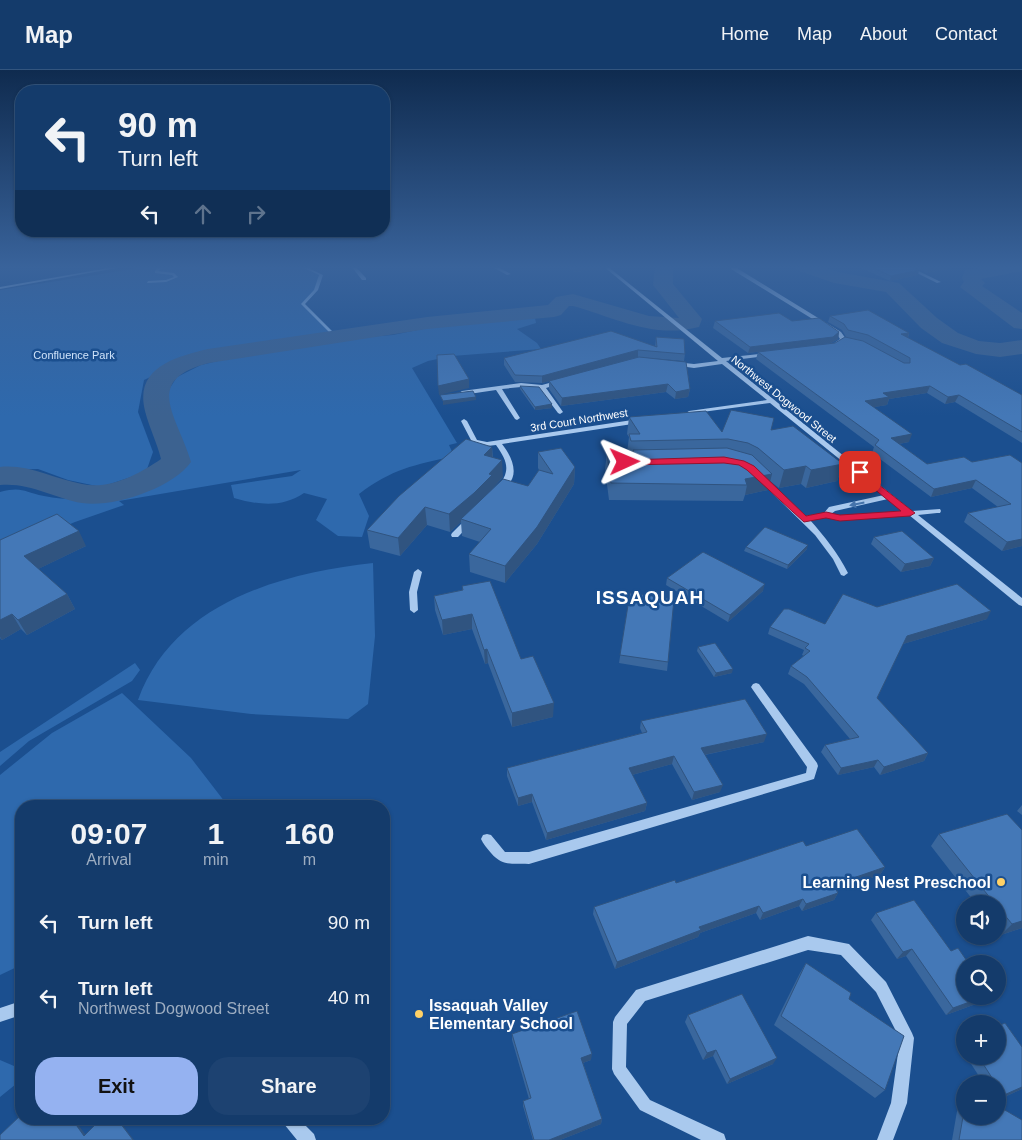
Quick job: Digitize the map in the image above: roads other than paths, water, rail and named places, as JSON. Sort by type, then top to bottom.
[{"type":"street","name":"Northwest Dogwood Street","points":[[667,316],[1022,602]]},
{"type":"street","points":[[811,316],[839,333],[844,341],[824,347]]},
{"type":"street","points":[[666,364],[694,366],[778,352]]},
{"type":"street","points":[[452,394],[521,385],[542,387],[571,380]]},
{"type":"street","points":[[542,387],[560,412]]},
{"type":"street","points":[[498,388],[516,418]]},
{"type":"street","points":[[679,415],[770,401]]},
{"type":"street","name":"3rd Court Northwest","points":[[464,421],[476,442],[487,444],[650,419]]},
{"type":"street","points":[[492,497],[512,474],[511,463],[498,443]]},
{"type":"street","points":[[751,468],[804,519],[836,556],[844,573]]},
{"type":"street","points":[[826,515],[832,509],[890,496]]},
{"type":"street","points":[[804,519],[826,515],[840,518],[937,511]]},
{"type":"street","points":[[455,535],[474,516]]},
{"type":"street","points":[[414,610],[413,592],[418,572]]},
{"type":"street","points":[[487,839],[502,857],[529,858],[810,776],[813,766],[756,687]]},
{"type":"street","points":[[718,1140],[645,1104],[619,1069],[620,1022],[641,995],[808,943],[844,949],[882,987],[907,1038],[899,1103],[885,1140]]},
{"type":"street","points":[[0,1014],[15,1010]]},
{"type":"street","points":[[294,1125],[308,1140]]},
{"type":"waterway","points":[[315,316],[336,337]]},
{"type":"waterway","points":[[0,476],[20,476],[78,493],[98,494],[122,490],[156,475],[176,462],[158,409],[156,397],[158,385],[165,374],[178,365],[189,361],[208,356],[427,323],[502,316]]},
{"type":"waterway","points":[[626,316],[665,325],[679,325],[691,322],[688,316]]},
{"type":"waterway","points":[[922,316],[950,338],[976,347],[1000,350],[1022,347]]},
{"type":"waterway","points":[[1012,316],[1022,323]]},
{"type":"place","name":"Learning Nest Preschool","points":[[1001,882]]},
{"type":"place","name":"Issaquah Valley Elementary School","points":[[419,1014]]},
{"type":"district","name":"ISSAQUAH","points":[[650,597]]},
{"type":"park label","name":"Confluence Park","points":[[74,355]]}]
